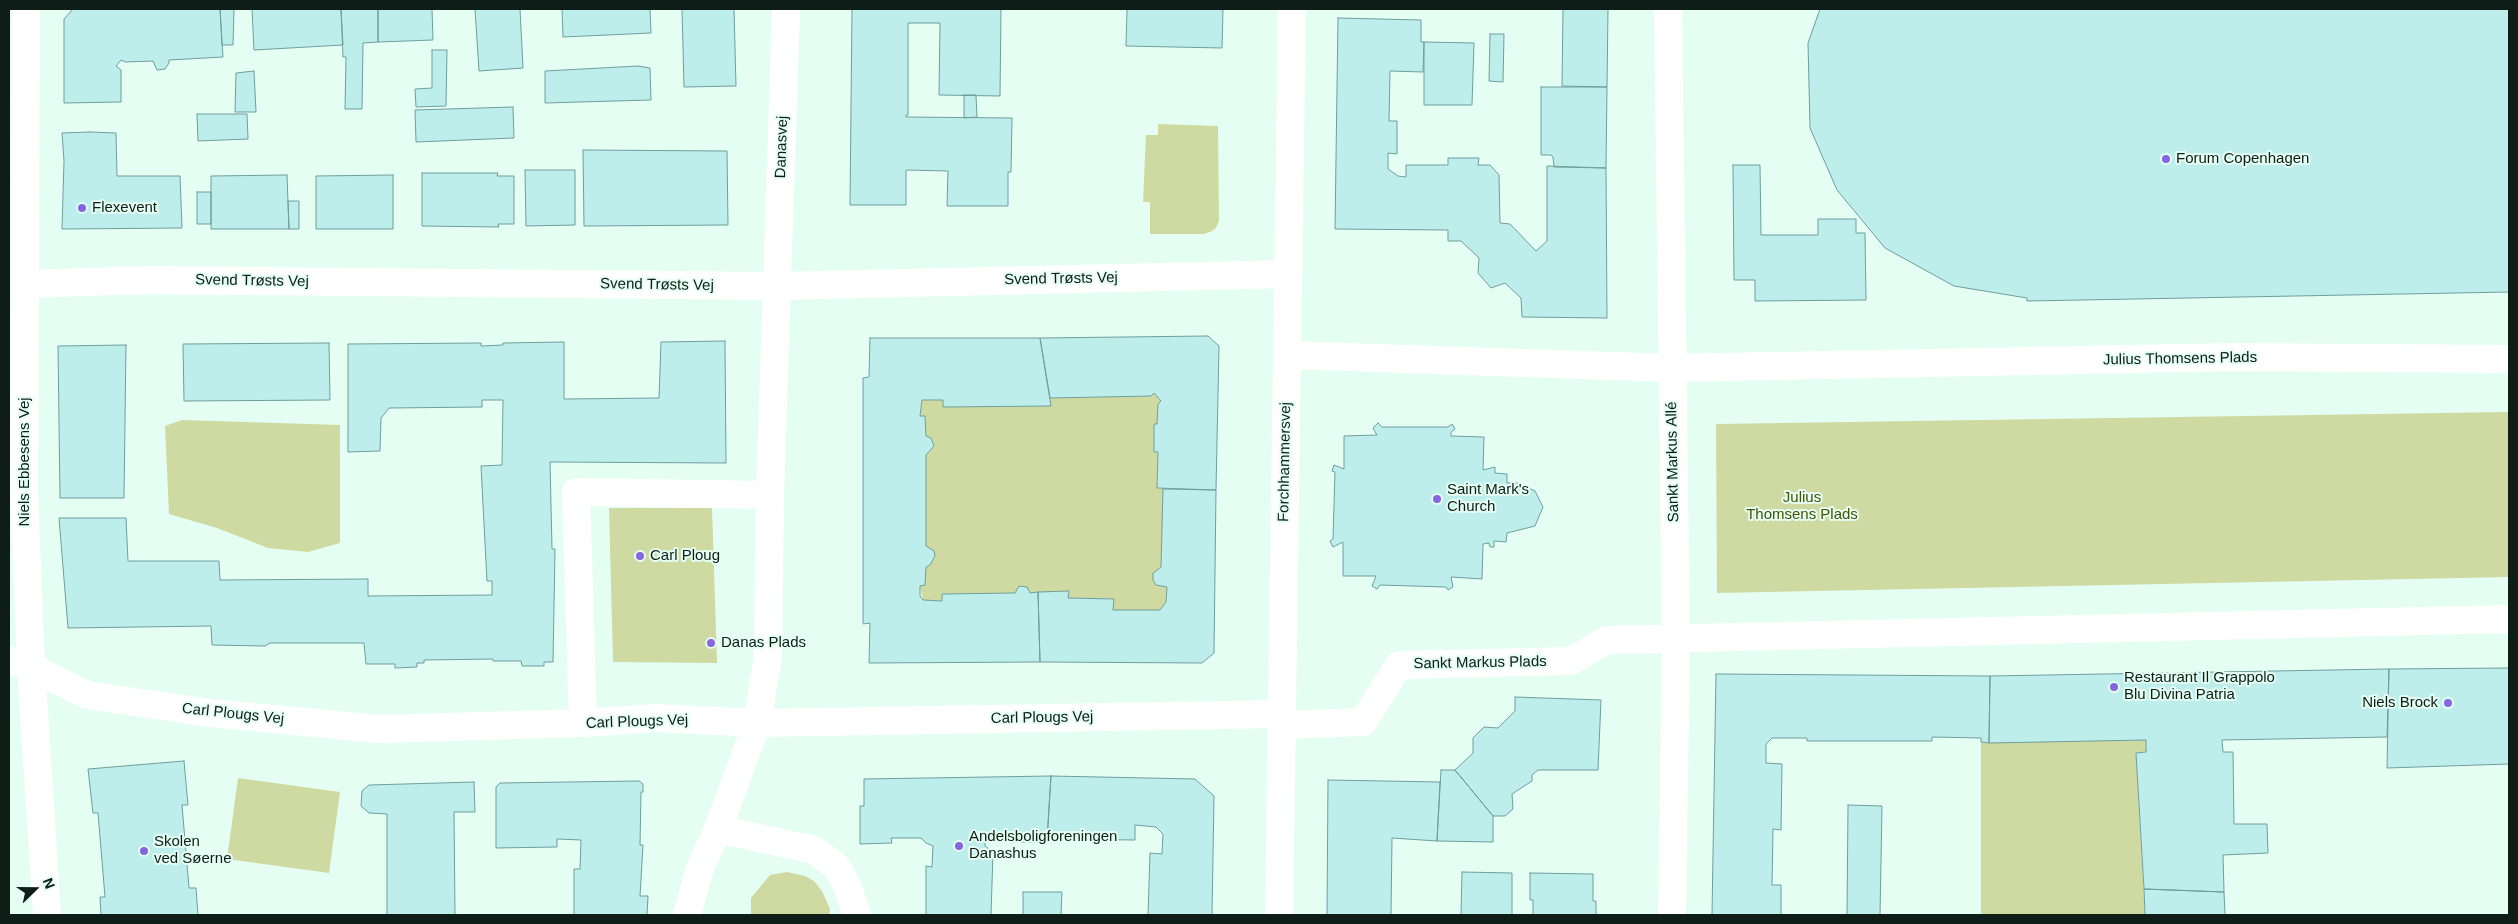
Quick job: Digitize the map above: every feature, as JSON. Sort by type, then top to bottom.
[{"type":"street","name":"Niels Ebbesens Vej","points":[[26,9],[24,493],[20,664],[47,915]]},
{"type":"street","name":"Danasvej","points":[[778,286],[786,9]]},
{"type":"street","name":"Forchhammersvej","points":[[1279,915],[1292,9]]},
{"type":"street","name":"Sankt Markus Allé","points":[[1668,9],[1676,638],[1672,915]]},
{"type":"street","name":"Svend Trøsts Vej","points":[[25,284],[147,280],[778,286],[1288,274]]},
{"type":"street","points":[[687,915],[700,868],[718,829],[757,723],[768,656],[770,495],[778,286]]},
{"type":"street","points":[[1287,355],[1672,368]]},
{"type":"street","name":"Julius Thomsens Plads","points":[[1672,368],[2234,357],[2509,359]]},
{"type":"street","points":[[583,723],[576,492],[770,495]]},
{"type":"street","points":[[1676,638],[2509,619]]},
{"type":"street","name":"Sankt Markus Plads","points":[[1282,720],[1363,722],[1399,665],[1571,661],[1607,640],[1676,638]]},
{"type":"street","name":"Carl Plougs Vej","points":[[20,664],[87,694],[220,714],[379,729],[583,723],[655,718],[757,723],[1282,720]]},
{"type":"street","points":[[718,829],[814,850],[836,866],[847,885],[857,915]]},
{"type":"green space","points":[[1158,124],[1218,126],[1219,221],[1216,228],[1210,232],[1204,234],[1150,234],[1150,202],[1143,202],[1146,135],[1158,135]]},
{"type":"green space","points":[[1154,393],[1161,401],[1158,404],[1157,424],[1154,424],[1154,452],[1158,452],[1157,488],[1163,489],[1161,567],[1153,573],[1153,580],[1156,585],[1167,587],[1166,602],[1160,610],[1113,610],[1114,599],[1068,598],[1069,591],[1030,593],[1026,587],[1019,586],[1015,593],[942,594],[942,601],[923,600],[920,586],[925,585],[926,567],[930,565],[935,556],[933,551],[926,546],[926,455],[934,446],[931,438],[926,436],[925,417],[920,416],[922,400],[943,400],[943,407],[1051,406],[1050,398],[1151,396]]},
{"type":"green space","name":"Julius Thomsens Plads","points":[[2509,412],[2509,577],[1717,593],[1716,424]]},
{"type":"green space","points":[[182,420],[340,425],[340,543],[308,552],[268,548],[217,528],[169,514],[165,426]]},
{"type":"green space","points":[[609,508],[712,508],[717,663],[613,662]]},
{"type":"green space","points":[[2146,740],[2146,752],[2136,753],[2145,915],[1981,915],[1981,742]]},
{"type":"green space","points":[[238,778],[340,792],[329,873],[227,859]]},
{"type":"green space","points":[[787,872],[805,876],[814,881],[822,891],[830,909],[829,915],[751,915],[751,898],[770,875]]},
{"type":"building","points":[[73,9],[220,9],[223,57],[169,60],[165,69],[157,70],[153,61],[125,62],[121,60],[116,66],[121,70],[121,102],[64,103],[64,19]]},
{"type":"building","points":[[220,9],[234,9],[233,45],[222,45]]},
{"type":"building","points":[[252,9],[341,9],[343,45],[254,50]]},
{"type":"building","points":[[341,9],[378,9],[378,42],[363,43],[362,109],[345,109],[346,57],[343,57]]},
{"type":"building","points":[[378,9],[432,9],[433,40],[378,42]]},
{"type":"building","points":[[475,9],[520,9],[523,68],[479,71]]},
{"type":"building","points":[[562,9],[650,9],[651,33],[563,37]]},
{"type":"building","points":[[682,9],[734,9],[736,86],[684,87]]},
{"type":"building","points":[[852,9],[1001,9],[1000,96],[939,95],[940,23],[908,23],[908,115],[906,117],[1012,118],[1011,172],[1008,172],[1008,206],[947,206],[948,171],[906,170],[906,205],[850,205]]},
{"type":"building","points":[[1127,9],[1223,9],[1222,48],[1126,46]]},
{"type":"building","points":[[1563,9],[1608,9],[1607,87],[1562,86]]},
{"type":"building","name":"Forum Copenhagen","points":[[1820,9],[2509,9],[2509,292],[2027,301],[2027,298],[1954,286],[1885,248],[1837,190],[1810,128],[1808,43]]},
{"type":"building","points":[[1338,18],[1421,20],[1421,42],[1424,42],[1423,72],[1390,71],[1389,121],[1397,121],[1397,154],[1388,153],[1388,169],[1398,176],[1406,177],[1406,165],[1448,165],[1448,158],[1479,158],[1478,165],[1490,165],[1499,175],[1500,223],[1510,224],[1536,251],[1547,241],[1547,166],[1606,168],[1607,318],[1522,317],[1521,298],[1505,283],[1491,288],[1478,273],[1479,258],[1461,241],[1448,241],[1448,230],[1335,229]]},
{"type":"building","points":[[1490,34],[1504,34],[1503,82],[1489,81]]},
{"type":"building","points":[[1424,42],[1474,43],[1472,105],[1424,105]]},
{"type":"building","points":[[432,50],[447,50],[446,106],[416,107],[415,89],[432,88]]},
{"type":"building","points":[[638,66],[650,68],[651,100],[545,103],[545,71]]},
{"type":"building","points":[[254,71],[256,112],[235,112],[236,73]]},
{"type":"building","points":[[1541,87],[1607,87],[1606,168],[1554,167],[1551,155],[1541,155]]},
{"type":"building","points":[[964,95],[976,95],[977,117],[964,118]]},
{"type":"building","points":[[513,107],[514,138],[416,142],[415,110]]},
{"type":"building","points":[[197,114],[247,114],[248,139],[198,141]]},
{"type":"building","points":[[62,133],[116,133],[117,176],[180,176],[182,228],[62,229],[64,161]]},
{"type":"building","points":[[583,150],[727,151],[728,225],[584,226]]},
{"type":"building","points":[[1733,165],[1760,165],[1761,235],[1818,235],[1818,219],[1856,219],[1856,233],[1865,233],[1866,300],[1755,301],[1755,280],[1734,280]]},
{"type":"building","points":[[525,170],[575,170],[575,225],[526,226]]},
{"type":"building","points":[[422,173],[498,173],[497,176],[514,176],[514,224],[498,224],[499,227],[422,226]]},
{"type":"building","points":[[287,175],[289,229],[211,229],[211,176]]},
{"type":"building","points":[[393,175],[393,229],[316,229],[316,176]]},
{"type":"building","points":[[197,192],[211,192],[211,224],[197,224]]},
{"type":"building","points":[[288,201],[299,201],[299,229],[289,229]]},
{"type":"building","points":[[1208,336],[1219,346],[1216,490],[1157,488],[1158,452],[1154,452],[1154,424],[1157,424],[1158,404],[1161,401],[1154,393],[1151,396],[1050,398],[1040,338]]},
{"type":"building","points":[[870,338],[1040,338],[1051,406],[943,407],[943,400],[922,400],[920,416],[925,416],[926,436],[931,438],[934,446],[926,455],[926,546],[934,551],[935,556],[930,565],[926,567],[925,585],[920,586],[920,596],[923,600],[942,601],[942,594],[1015,593],[1019,586],[1027,587],[1030,593],[1038,592],[1040,662],[869,663],[870,623],[863,624],[863,378],[869,377]]},
{"type":"building","points":[[725,341],[726,463],[550,462],[552,549],[555,549],[553,662],[544,662],[544,666],[522,666],[521,661],[493,661],[493,659],[424,660],[424,663],[417,663],[417,667],[395,668],[395,664],[366,664],[364,643],[270,643],[265,646],[212,645],[211,626],[68,628],[59,518],[126,518],[128,561],[219,561],[220,580],[368,579],[368,596],[492,595],[492,581],[487,581],[481,466],[502,465],[503,400],[482,400],[482,407],[389,408],[381,418],[380,451],[348,452],[348,344],[481,343],[481,346],[503,345],[503,343],[564,342],[564,399],[659,398],[661,342]]},
{"type":"building","points":[[329,343],[330,400],[184,401],[183,344]]},
{"type":"building","points":[[126,345],[124,498],[60,498],[58,346]]},
{"type":"building","name":"Saint Mark's Church","points":[[1378,423],[1382,427],[1448,427],[1452,424],[1455,429],[1451,432],[1451,436],[1484,437],[1483,470],[1495,467],[1495,473],[1507,474],[1507,483],[1517,483],[1535,491],[1543,507],[1535,526],[1507,533],[1506,542],[1494,541],[1494,547],[1490,547],[1489,543],[1483,544],[1482,579],[1451,577],[1453,587],[1448,590],[1446,587],[1380,585],[1377,589],[1372,586],[1376,576],[1343,576],[1343,542],[1333,547],[1330,541],[1333,539],[1335,472],[1332,471],[1334,465],[1344,469],[1344,436],[1377,435],[1373,428]]},
{"type":"building","points":[[1163,489],[1216,490],[1214,653],[1202,663],[1040,662],[1038,592],[1069,591],[1068,598],[1114,599],[1113,610],[1160,610],[1166,602],[1167,587],[1156,585],[1153,580],[1153,573],[1161,567]]},
{"type":"building","name":"Niels Brock","points":[[2509,668],[2509,764],[2387,768],[2389,669]]},
{"type":"building","points":[[2389,669],[2387,737],[2222,740],[2223,752],[2233,752],[2234,824],[2267,824],[2268,853],[2223,855],[2224,892],[2144,889],[2136,753],[2146,752],[2146,740],[1989,743],[1990,676]]},
{"type":"building","points":[[1716,674],[1990,676],[1989,743],[1981,742],[1981,738],[1932,737],[1932,741],[1807,741],[1807,738],[1772,738],[1766,744],[1766,763],[1782,764],[1781,830],[1773,829],[1772,885],[1781,885],[1781,915],[1712,915]]},
{"type":"building","points":[[1515,697],[1601,700],[1598,770],[1538,770],[1532,775],[1532,781],[1512,794],[1513,809],[1505,816],[1493,816],[1455,770],[1473,753],[1473,738],[1484,727],[1498,728],[1515,711]]},
{"type":"building","name":"Skolen ved Søerne","points":[[184,761],[188,805],[182,805],[189,888],[196,888],[198,915],[101,915],[100,897],[105,897],[98,813],[93,813],[88,769]]},
{"type":"building","points":[[1441,770],[1455,770],[1493,816],[1493,842],[1437,841]]},
{"type":"building","name":"Andelsboligforeningen Danashus","points":[[1051,776],[1047,842],[1011,842],[1007,840],[1007,834],[994,834],[985,841],[985,846],[993,852],[991,915],[926,915],[926,866],[932,867],[933,846],[921,838],[891,838],[892,843],[860,844],[860,806],[864,806],[864,779]]},
{"type":"building","points":[[1051,776],[1195,779],[1214,796],[1212,915],[1148,915],[1150,853],[1162,854],[1163,834],[1156,827],[1135,825],[1135,840],[1047,839]]},
{"type":"building","points":[[1328,780],[1440,782],[1437,841],[1392,838],[1391,915],[1327,915]]},
{"type":"building","points":[[639,781],[643,784],[643,792],[641,792],[640,845],[643,845],[640,896],[648,896],[647,915],[574,915],[574,869],[580,869],[581,840],[557,839],[557,847],[496,848],[496,787],[500,783]]},
{"type":"building","points":[[474,782],[475,812],[454,812],[455,915],[387,915],[387,814],[369,813],[361,806],[362,791],[369,785]]},
{"type":"building","points":[[1848,805],[1882,806],[1880,915],[1847,915]]},
{"type":"building","points":[[1462,872],[1512,873],[1512,915],[1461,915]]},
{"type":"building","points":[[1530,873],[1593,874],[1593,901],[1596,901],[1596,915],[1533,915],[1533,900],[1530,900]]},
{"type":"building","points":[[2144,889],[2224,892],[2225,915],[2145,915]]},
{"type":"building","points":[[1023,892],[1062,892],[1061,915],[1023,915]]},
{"type":"place","name":"Forum Copenhagen","points":[[2166,159]]},
{"type":"place","name":"Flexevent","points":[[82,208]]},
{"type":"place","name":"Saint Mark's Church","points":[[1437,499]]},
{"type":"place","name":"Carl Ploug","points":[[640,556]]},
{"type":"place","name":"Danas Plads","points":[[711,643]]},
{"type":"place","name":"Restaurant Il Grappolo Blu Divina Patria","points":[[2114,687]]},
{"type":"place","name":"Niels Brock","points":[[2448,703]]},
{"type":"place","name":"Andelsboligforeningen Danashus","points":[[959,846]]},
{"type":"place","name":"Skolen ved Søerne","points":[[144,851]]}]
